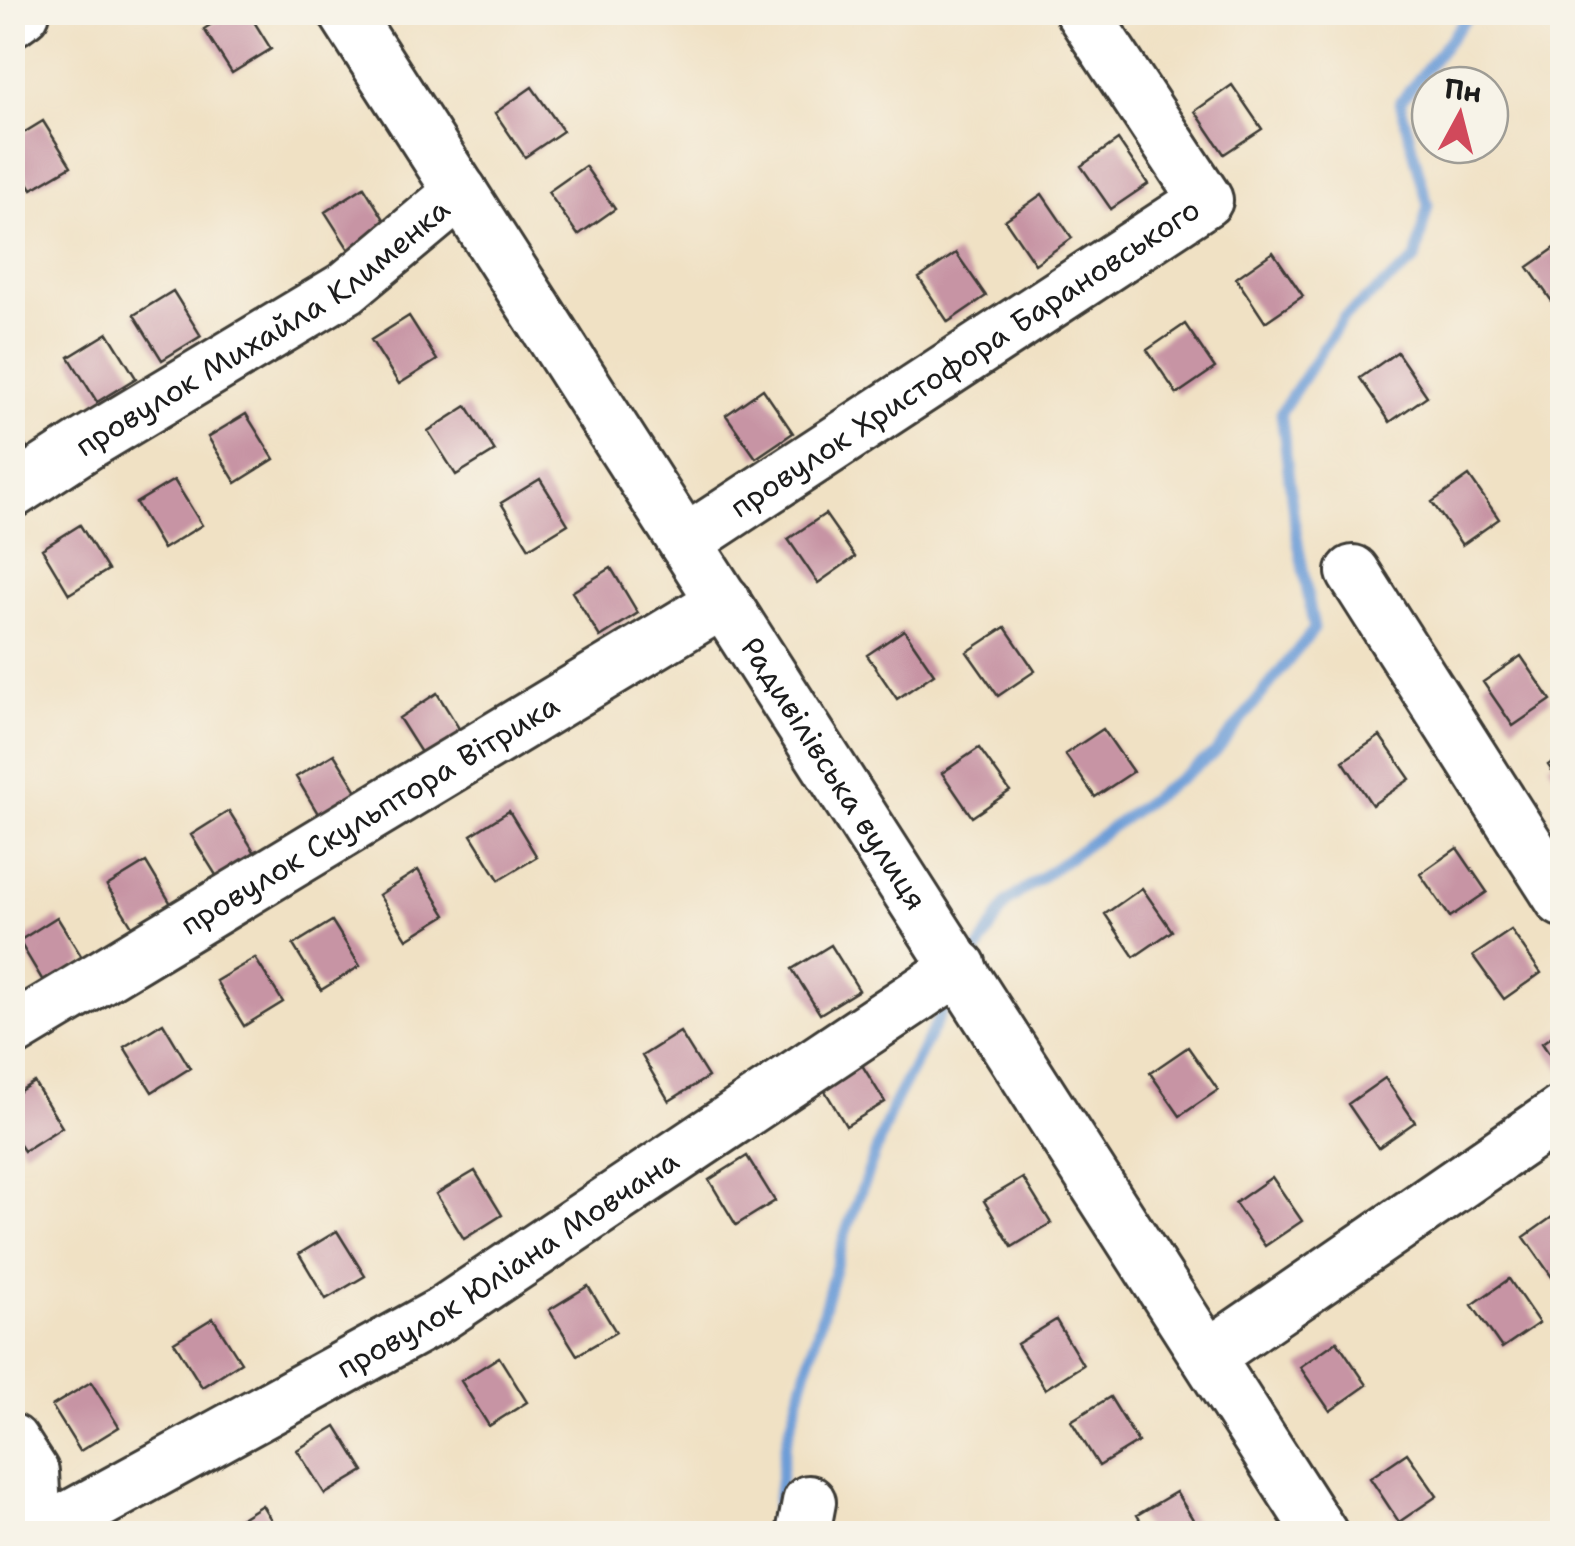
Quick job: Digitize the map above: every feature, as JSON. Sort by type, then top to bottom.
[{"type":"street","points":[[12,20],[24,12]]},
{"type":"street","name":"Радивілівська вулиця","points":[[345,12],[1321,1534]]},
{"type":"street","name":"провулок Христофора Барановського","points":[[686,542],[1206,200],[1082,12]]},
{"type":"street","name":"провулок Михайла Клименка","points":[[12,492],[346,288],[461,192]]},
{"type":"street","points":[[1353,572],[1562,900]]},
{"type":"street","name":"провулок Скульптора Вітрика","points":[[12,1031],[724,601]]},
{"type":"street","name":"провулок Юліана Мовчана","points":[[38,1534],[440,1315],[960,967]]},
{"type":"street","points":[[1208,1356],[1562,1112]]},
{"type":"street","points":[[12,1441],[32,1472],[38,1534]]},
{"type":"building","points":[[230,12],[248,12],[271,49],[232,73],[204,29]]},
{"type":"building","points":[[1232,85],[1262,129],[1224,154],[1195,111]]},
{"type":"building","points":[[532,87],[563,131],[525,157],[495,113]]},
{"type":"building","points":[[43,121],[71,166],[32,189],[12,157],[12,140]]},
{"type":"building","points":[[1118,140],[1148,184],[1111,209],[1081,166]]},
{"type":"building","points":[[585,166],[615,209],[578,235],[548,192]]},
{"type":"building","points":[[364,187],[392,232],[353,256],[325,212]]},
{"type":"building","points":[[1042,194],[1072,238],[1035,264],[1005,220]]},
{"type":"building","points":[[1562,243],[1562,307],[1558,310],[1528,267]]},
{"type":"building","points":[[1273,252],[1303,296],[1265,322],[1236,278]]},
{"type":"building","points":[[956,253],[986,296],[948,322],[919,278]]},
{"type":"building","points":[[173,291],[201,336],[162,360],[134,315]]},
{"type":"building","points":[[409,316],[437,360],[399,384],[371,340]]},
{"type":"building","points":[[1185,324],[1215,368],[1177,394],[1147,350]]},
{"type":"building","points":[[108,333],[136,378],[97,402],[69,357]]},
{"type":"building","points":[[1397,352],[1427,396],[1390,422],[1360,378]]},
{"type":"building","points":[[763,389],[793,433],[756,458],[726,415]]},
{"type":"building","points":[[467,406],[495,451],[456,475],[428,431]]},
{"type":"building","points":[[246,414],[274,459],[236,483],[208,437]]},
{"type":"building","points":[[12,425],[27,448],[12,457]]},
{"type":"building","points":[[1469,476],[1499,519],[1462,545],[1432,502]]},
{"type":"building","points":[[540,479],[568,524],[529,548],[501,503]]},
{"type":"building","points":[[174,480],[202,525],[163,549],[136,503]]},
{"type":"building","points":[[825,514],[855,557],[818,583],[788,539]]},
{"type":"building","points":[[80,525],[108,570],[69,594],[42,549]]},
{"type":"building","points":[[611,568],[638,613],[600,637],[572,592]]},
{"type":"building","points":[[1005,627],[1035,671],[998,696],[967,652]]},
{"type":"building","points":[[904,630],[934,674],[897,699],[867,655]]},
{"type":"building","points":[[1521,656],[1551,700],[1513,726],[1483,682]]},
{"type":"building","points":[[437,693],[465,738],[427,762],[399,718]]},
{"type":"building","points":[[1103,729],[1133,772],[1095,797],[1065,754]]},
{"type":"building","points":[[1380,736],[1410,779],[1372,805],[1343,761]]},
{"type":"building","points":[[979,748],[1010,791],[972,817],[942,773]]},
{"type":"building","points":[[334,754],[362,799],[323,822],[296,777]]},
{"type":"building","points":[[1562,755],[1562,785],[1548,765]]},
{"type":"building","points":[[229,811],[257,856],[219,880],[191,835]]},
{"type":"building","points":[[509,811],[537,857],[499,880],[471,835]]},
{"type":"building","points":[[1457,848],[1487,892],[1450,917],[1420,874]]},
{"type":"building","points":[[146,862],[173,907],[135,931],[107,886]]},
{"type":"building","points":[[418,870],[446,915],[407,939],[379,895]]},
{"type":"building","points":[[1142,888],[1172,931],[1134,957],[1105,914]]},
{"type":"building","points":[[57,917],[85,962],[46,986],[19,941]]},
{"type":"building","points":[[332,921],[360,966],[321,990],[293,945]]},
{"type":"building","points":[[1511,930],[1541,973],[1504,999],[1473,956]]},
{"type":"building","points":[[831,945],[859,990],[820,1014],[792,969]]},
{"type":"building","points":[[255,958],[283,1002],[244,1026],[216,981]]},
{"type":"building","points":[[163,1023],[190,1068],[152,1092],[124,1047]]},
{"type":"building","points":[[1562,1029],[1562,1073],[1542,1043]]},
{"type":"building","points":[[680,1032],[708,1077],[669,1101],[642,1056]]},
{"type":"building","points":[[1188,1047],[1218,1090],[1180,1116],[1150,1073]]},
{"type":"building","points":[[857,1057],[885,1102],[846,1126],[819,1081]]},
{"type":"building","points":[[1385,1078],[1415,1122],[1378,1148],[1348,1104]]},
{"type":"building","points":[[34,1082],[62,1127],[24,1151],[12,1133],[12,1096]]},
{"type":"building","points":[[747,1156],[775,1201],[736,1225],[709,1180]]},
{"type":"building","points":[[475,1171],[502,1215],[464,1239],[436,1194]]},
{"type":"building","points":[[1272,1177],[1302,1221],[1265,1246],[1235,1203]]},
{"type":"building","points":[[1023,1178],[1051,1223],[1012,1247],[984,1201]]},
{"type":"building","points":[[1562,1210],[1562,1274],[1554,1280],[1524,1237]]},
{"type":"building","points":[[337,1231],[365,1276],[326,1299],[299,1254]]},
{"type":"building","points":[[1509,1279],[1539,1323],[1502,1348],[1472,1305]]},
{"type":"building","points":[[588,1286],[616,1332],[577,1355],[549,1310]]},
{"type":"building","points":[[213,1318],[241,1362],[202,1387],[174,1342]]},
{"type":"building","points":[[1056,1320],[1083,1365],[1045,1389],[1017,1344]]},
{"type":"building","points":[[1337,1341],[1367,1385],[1330,1411],[1300,1367]]},
{"type":"building","points":[[499,1357],[527,1402],[489,1426],[461,1381]]},
{"type":"building","points":[[91,1382],[119,1427],[80,1451],[52,1406]]},
{"type":"building","points":[[1110,1397],[1138,1442],[1099,1466],[1071,1421]]},
{"type":"building","points":[[336,1426],[364,1471],[325,1494],[297,1450]]},
{"type":"building","points":[[1407,1453],[1437,1496],[1399,1522],[1370,1478]]},
{"type":"building","points":[[1176,1492],[1202,1534],[1148,1534],[1137,1515]]},
{"type":"building","points":[[262,1505],[280,1534],[227,1534],[224,1529]]},
{"type":"waterway","points":[[971,962],[1007,902],[1215,753],[1314,629],[1294,520],[1281,412],[1344,317],[1415,260],[1428,205],[1400,102],[1471,12]]},
{"type":"waterway","points":[[773,1534],[785,1446],[845,1234],[893,1105],[949,999]]}]
